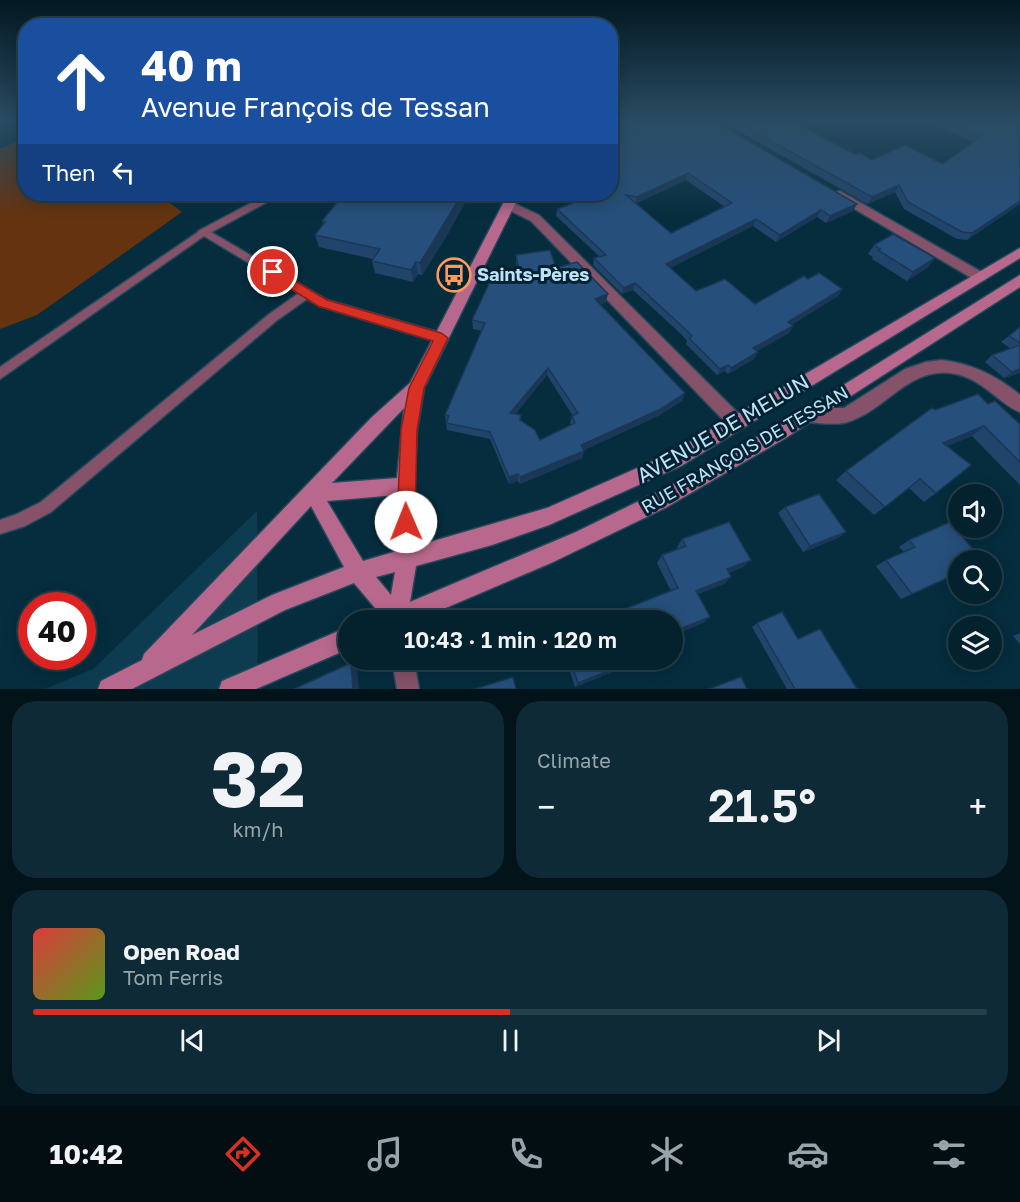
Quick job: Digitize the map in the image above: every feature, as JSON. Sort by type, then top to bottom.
[{"type":"main road","points":[[397,610],[406,559],[405,486],[409,430],[416,388],[510,201]]},
{"type":"main road","name":"AVENUE DE MELUN","points":[[109,689],[279,602],[358,572],[492,535],[549,516],[675,460],[1020,252]]},
{"type":"main road","name":"RUE FRANÇOIS DE TESSAN","points":[[418,610],[631,516],[695,483],[1020,280]]},
{"type":"main road","points":[[144,670],[378,422],[416,388]]},
{"type":"main road","points":[[313,493],[405,486]]},
{"type":"main road","points":[[313,493],[358,572],[387,610]]},
{"type":"main road","points":[[230,689],[338,642]]},
{"type":"street","points":[[832,191],[980,277]]},
{"type":"street","points":[[204,231],[262,201]]},
{"type":"street","points":[[514,201],[535,218],[737,423]]},
{"type":"street","points":[[807,415],[847,416],[912,373],[934,367],[952,367],[979,375],[999,387],[1020,405]]},
{"type":"street","points":[[405,670],[408,689]]},
{"type":"lane","points":[[0,374],[204,231],[323,303],[441,338]]},
{"type":"lane","points":[[0,527],[20,521],[46,507],[272,318],[307,293]]},
{"type":"shaded area","points":[[0,153],[18,153],[18,201],[167,201],[182,212],[37,315],[0,329]]},
{"type":"shaded area","points":[[257,511],[258,689],[45,689],[91,670],[96,670],[96,666]]},
{"type":"building","points":[[618,153],[769,153],[857,204],[830,216],[821,210],[780,235],[756,219],[666,264],[696,291],[725,279],[755,304],[804,276],[808,279],[819,273],[842,289],[788,322],[793,326],[753,348],[758,352],[731,368],[728,365],[720,369],[689,338],[692,336],[635,283],[624,288],[594,258],[606,255],[557,209],[579,201],[618,201]],"holes":[[[688,173],[732,203],[671,233],[626,195],[637,197]]]},
{"type":"building","points":[[793,153],[856,155],[859,153],[872,160],[887,153],[921,153],[943,164],[958,153],[1020,153],[1020,201],[972,233],[962,232],[908,202],[899,185],[872,197]]},
{"type":"building","points":[[338,201],[458,201],[420,263],[416,262],[411,270],[372,261],[380,249],[315,235],[325,222],[322,221]]},
{"type":"building","points":[[893,234],[935,258],[913,272],[878,250],[880,249],[874,245]]},
{"type":"building","points":[[550,250],[556,268],[577,262],[608,294],[595,299],[685,393],[661,409],[581,445],[584,451],[520,477],[518,474],[509,477],[490,432],[446,423],[449,416],[445,415],[485,323],[472,320],[495,271],[520,276],[516,255]],"holes":[[[548,368],[578,413],[572,416],[575,423],[540,440],[535,430],[520,420],[521,415],[510,413]]]},
{"type":"building","points":[[1020,327],[1020,343],[1009,336]]},
{"type":"building","points":[[1020,345],[1020,369],[1012,372],[992,355]]},
{"type":"building","points":[[978,394],[988,404],[995,401],[1020,424],[1020,462],[984,426],[943,443],[971,465],[936,493],[920,479],[885,507],[846,471],[932,408],[935,410]]},
{"type":"building","points":[[819,494],[846,532],[810,546],[785,507]]},
{"type":"building","points":[[729,522],[751,560],[727,569],[731,577],[696,591],[710,617],[683,628],[683,610],[622,610],[678,588],[662,555],[686,546],[682,539]]},
{"type":"building","points":[[948,523],[948,538],[964,538],[974,550],[948,550],[948,578],[912,594],[886,560],[915,547],[909,540]]},
{"type":"building","points":[[782,612],[798,639],[820,629],[857,689],[795,689],[757,623]]},
{"type":"building","points":[[338,669],[352,670],[353,689],[294,689]]},
{"type":"building","points":[[573,670],[610,670],[578,683]]},
{"type":"building","points":[[513,677],[516,689],[475,689]]},
{"type":"building","points":[[741,677],[747,689],[709,689]]},
{"type":"place","name":"Saints-Pères","points":[[454,275]]},
{"type":"route","points":[[273,272],[323,303],[441,338],[416,388],[409,430],[405,486],[406,522]]}]
